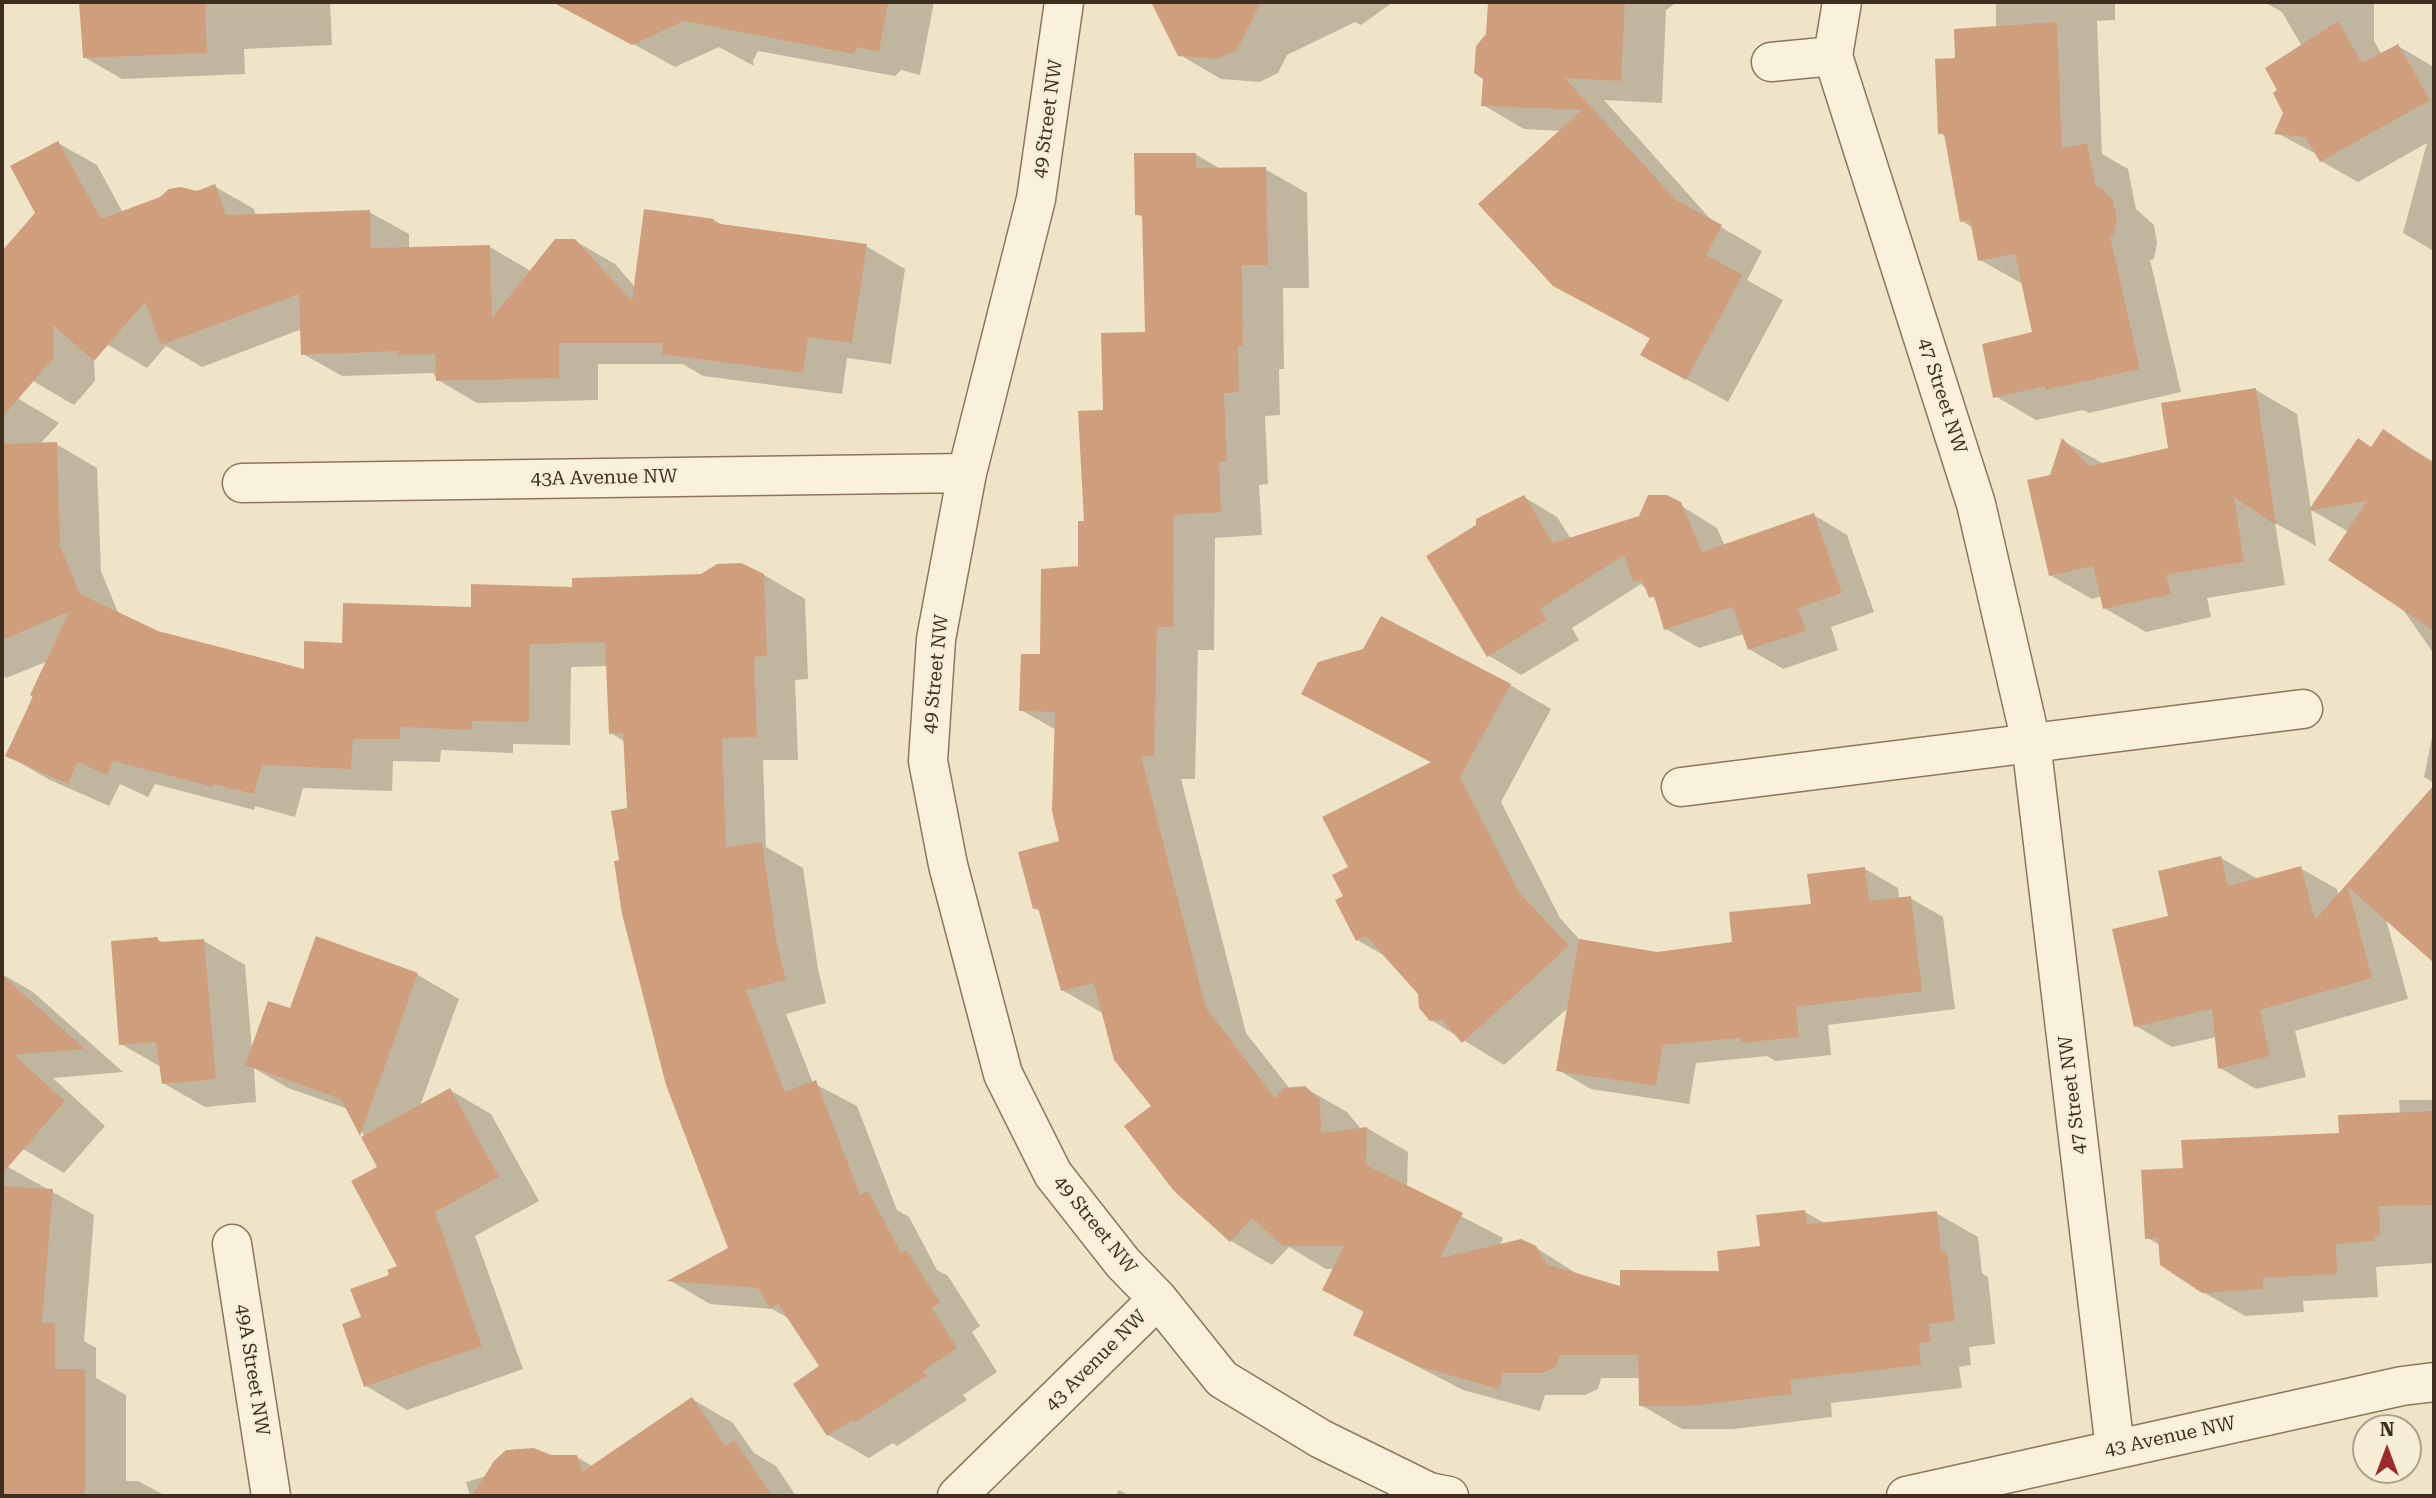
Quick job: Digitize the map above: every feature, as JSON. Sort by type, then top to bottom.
[{"type":"street","name":"49 Street NW","points":[[1064,2],[1036,199],[967,473],[936,639],[928,761],[948,865],[1003,1074],[1053,1174],[1123,1263],[1158,1299]]},
{"type":"street","name":"47 Street NW","points":[[1842,2],[1832,56],[1976,504],[2031,742],[2115,1449]]},
{"type":"street","points":[[1771,62],[1832,56]]},
{"type":"street","name":"43A Avenue NW","points":[[242,483],[967,473]]},
{"type":"street","points":[[1681,787],[2303,709]]},
{"type":"street","name":"49A Street NW","points":[[232,1244],[271,1496]]},
{"type":"street","name":"43 Avenue NW","points":[[957,1496],[1158,1299],[1222,1378],[1321,1438],[1429,1493],[1449,1496]]},
{"type":"street","name":"43 Avenue NW","points":[[1906,1496],[1968,1485],[2115,1449],[2402,1386],[2434,1382]]},
{"type":"building","points":[[79,2],[205,2],[207,53],[83,58]]},
{"type":"building","points":[[552,2],[888,2],[879,52],[859,47],[853,54],[684,21],[632,45]]},
{"type":"building","points":[[1151,2],[1261,2],[1237,50],[1218,59],[1178,56]]},
{"type":"building","points":[[1488,2],[1625,2],[1621,81],[1565,78],[1676,200],[1722,225],[1706,255],[1743,275],[1686,380],[1640,355],[1650,338],[1553,286],[1478,204],[1582,110],[1481,106],[1483,79],[1474,73],[1476,46],[1486,34]]},
{"type":"building","points":[[2338,21],[2362,63],[2398,44],[2430,100],[2320,162],[2305,137],[2274,134],[2283,113],[2273,93],[2277,90],[2265,68]]},
{"type":"building","points":[[2057,22],[2062,148],[2087,143],[2096,187],[2100,187],[2113,200],[2117,219],[2113,236],[2110,236],[2140,369],[2046,390],[2046,386],[1993,398],[1982,344],[2032,332],[2015,254],[1978,261],[1970,220],[1960,222],[1944,134],[1938,134],[1935,59],[1955,58],[1954,29]]},
{"type":"building","points":[[58,141],[101,219],[160,197],[169,189],[181,187],[197,191],[215,184],[226,215],[370,210],[371,248],[490,245],[492,318],[555,239],[575,239],[632,301],[644,209],[714,219],[714,223],[867,244],[852,343],[808,337],[803,373],[662,354],[663,343],[559,343],[559,378],[436,381],[435,354],[398,355],[398,351],[301,355],[299,294],[161,345],[145,302],[94,361],[53,325],[54,357],[2,418],[2,251],[35,213],[10,166]]},
{"type":"building","points":[[1134,153],[1196,153],[1196,168],[1266,167],[1268,265],[1242,265],[1243,346],[1238,346],[1239,392],[1224,393],[1227,461],[1219,462],[1221,512],[1174,515],[1173,627],[1157,627],[1154,757],[1141,756],[1206,1008],[1275,1098],[1284,1088],[1305,1086],[1320,1100],[1321,1133],[1367,1127],[1366,1165],[1463,1213],[1440,1258],[1521,1239],[1536,1246],[1546,1264],[1620,1286],[1620,1270],[1719,1271],[1717,1251],[1760,1246],[1756,1215],[1805,1210],[1807,1224],[1937,1211],[1941,1252],[1947,1251],[1955,1321],[1929,1324],[1931,1342],[1919,1343],[1921,1365],[1790,1380],[1792,1394],[1691,1406],[1639,1406],[1638,1355],[1560,1355],[1557,1366],[1543,1373],[1503,1373],[1499,1389],[1420,1367],[1353,1335],[1364,1311],[1322,1290],[1344,1246],[1283,1246],[1252,1218],[1230,1242],[1174,1191],[1124,1126],[1151,1106],[1114,1060],[1094,983],[1061,991],[1038,908],[1033,909],[1018,852],[1059,841],[1052,811],[1055,712],[1019,711],[1021,654],[1040,654],[1041,569],[1078,566],[1078,521],[1084,521],[1078,411],[1103,410],[1101,333],[1145,332],[1142,215],[1135,215]]},
{"type":"building","points":[[2256,388],[2276,525],[2234,497],[2244,562],[2166,575],[2171,594],[2103,609],[2093,566],[2049,576],[2027,480],[2050,475],[2062,438],[2089,466],[2168,448],[2161,403]]},
{"type":"building","points":[[2383,429],[2434,464],[2434,631],[2328,560],[2367,501],[2308,511],[2358,438],[2371,447]]},
{"type":"building","points":[[57,442],[60,546],[80,594],[158,631],[304,669],[304,641],[342,643],[343,603],[471,607],[471,584],[572,587],[572,578],[701,574],[717,564],[741,563],[764,574],[767,656],[754,657],[757,737],[722,738],[726,847],[762,842],[777,944],[786,980],[746,990],[785,1092],[816,1080],[860,1195],[868,1191],[901,1253],[906,1250],[940,1302],[932,1308],[957,1348],[923,1371],[927,1376],[854,1423],[852,1420],[827,1436],[793,1384],[819,1366],[778,1304],[770,1309],[758,1288],[667,1281],[728,1248],[666,1085],[622,914],[614,861],[619,860],[611,811],[627,808],[623,733],[609,734],[605,642],[530,644],[529,722],[472,721],[472,730],[400,727],[400,739],[353,739],[351,769],[262,765],[254,794],[214,784],[213,787],[113,761],[107,775],[78,762],[68,784],[5,756],[69,612],[2,640],[2,444]]},
{"type":"building","points":[[1524,495],[1553,543],[1639,516],[1648,495],[1667,495],[1681,502],[1702,552],[1814,513],[1842,593],[1798,608],[1806,631],[1748,650],[1733,607],[1664,630],[1654,596],[1649,598],[1642,579],[1633,582],[1624,555],[1540,609],[1547,620],[1487,657],[1426,556],[1476,525],[1476,519]]},
{"type":"building","points":[[1381,616],[1511,684],[1460,777],[1519,892],[1569,946],[1462,1043],[1442,1020],[1430,1021],[1419,1008],[1418,994],[1366,936],[1356,941],[1335,900],[1343,896],[1332,875],[1348,867],[1322,817],[1431,762],[1301,694],[1318,662],[1363,649]]},
{"type":"building","points":[[2434,785],[2434,963],[2348,887],[2372,978],[2260,1010],[2270,1056],[2218,1069],[2212,1009],[2134,1027],[2112,929],[2168,916],[2158,871],[2221,856],[2228,886],[2301,866],[2315,920]]},
{"type":"building","points":[[1865,867],[1869,901],[1911,896],[1922,991],[1796,1007],[1799,1037],[1741,1043],[1741,1038],[1663,1045],[1656,1086],[1556,1071],[1579,939],[1657,952],[1732,942],[1729,912],[1811,904],[1807,874]]},
{"type":"building","points":[[316,936],[418,973],[360,1136],[341,1099],[245,1065],[268,1001],[290,1008]]},
{"type":"building","points":[[158,937],[158,942],[204,939],[216,1079],[162,1084],[156,1042],[119,1045],[111,941]]},
{"type":"building","points":[[2,975],[85,1049],[14,1055],[65,1101],[2,1174]]},
{"type":"building","points":[[450,1088],[499,1177],[435,1212],[482,1346],[364,1387],[342,1324],[361,1317],[350,1289],[389,1275],[387,1270],[397,1266],[351,1181],[377,1167],[361,1137]]},
{"type":"building","points":[[2434,1111],[2434,1205],[2379,1206],[2380,1235],[2375,1236],[2375,1241],[2336,1244],[2337,1274],[2263,1278],[2263,1289],[2202,1293],[2160,1265],[2158,1238],[2145,1239],[2141,1170],[2183,1168],[2181,1140],[2339,1133],[2338,1115]]},
{"type":"building","points":[[2,1186],[53,1189],[42,1323],[55,1323],[55,1369],[85,1369],[85,1496],[2,1496]]},
{"type":"building","points":[[692,1397],[725,1446],[734,1440],[772,1496],[472,1496],[494,1461],[506,1450],[534,1448],[551,1455],[577,1455],[582,1472]]}]
